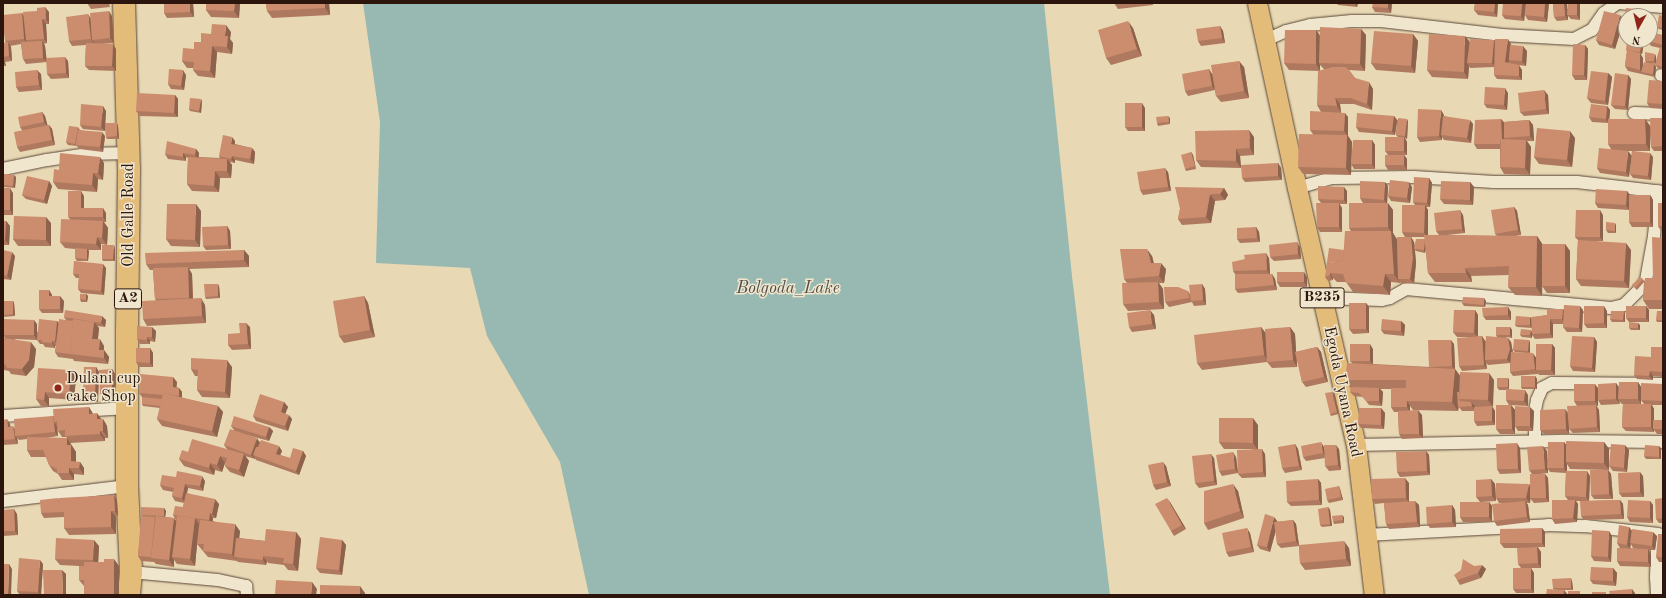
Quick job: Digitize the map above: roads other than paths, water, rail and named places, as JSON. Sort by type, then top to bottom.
[{"type":"highway","name":"Old Galle Road","points":[[124,3],[129,153],[127,408],[127,486],[131,572],[129,595]]},
{"type":"main road","name":"Egoda Uyana Road","points":[[1257,3],[1297,188],[1356,445],[1374,595]]},
{"type":"street","points":[[1266,40],[1286,31],[1310,25],[1352,21],[1381,21],[1502,35],[1574,39],[1592,30],[1604,13],[1619,3],[1663,7]]},
{"type":"street","points":[[1634,113],[1663,114]]},
{"type":"street","points":[[3,169],[87,154],[129,153]]},
{"type":"street","points":[[1297,188],[1333,178],[1414,177],[1494,182],[1577,182],[1661,192],[1646,280],[1642,287],[1624,305],[1611,308],[1406,289],[1390,298],[1382,300],[1322,298]]},
{"type":"street","points":[[1535,442],[1535,411],[1537,400],[1542,388],[1552,383],[1663,384]]},
{"type":"street","points":[[3,416],[127,408]]},
{"type":"street","points":[[1356,445],[1535,442],[1663,442]]},
{"type":"street","points":[[3,501],[127,486]]},
{"type":"street","points":[[1366,535],[1548,525],[1585,526],[1661,534],[1656,578],[1657,595]]},
{"type":"street","points":[[131,572],[218,580],[246,586],[247,595]]},
{"type":"water","name":"Bolgoda_Lake","points":[[363,3],[1044,3],[1072,276],[1110,595],[589,595],[560,462],[487,336],[470,268],[376,263],[380,122]]},
{"type":"place","name":"Dulani cup cake Shop","points":[[58,388]]}]
